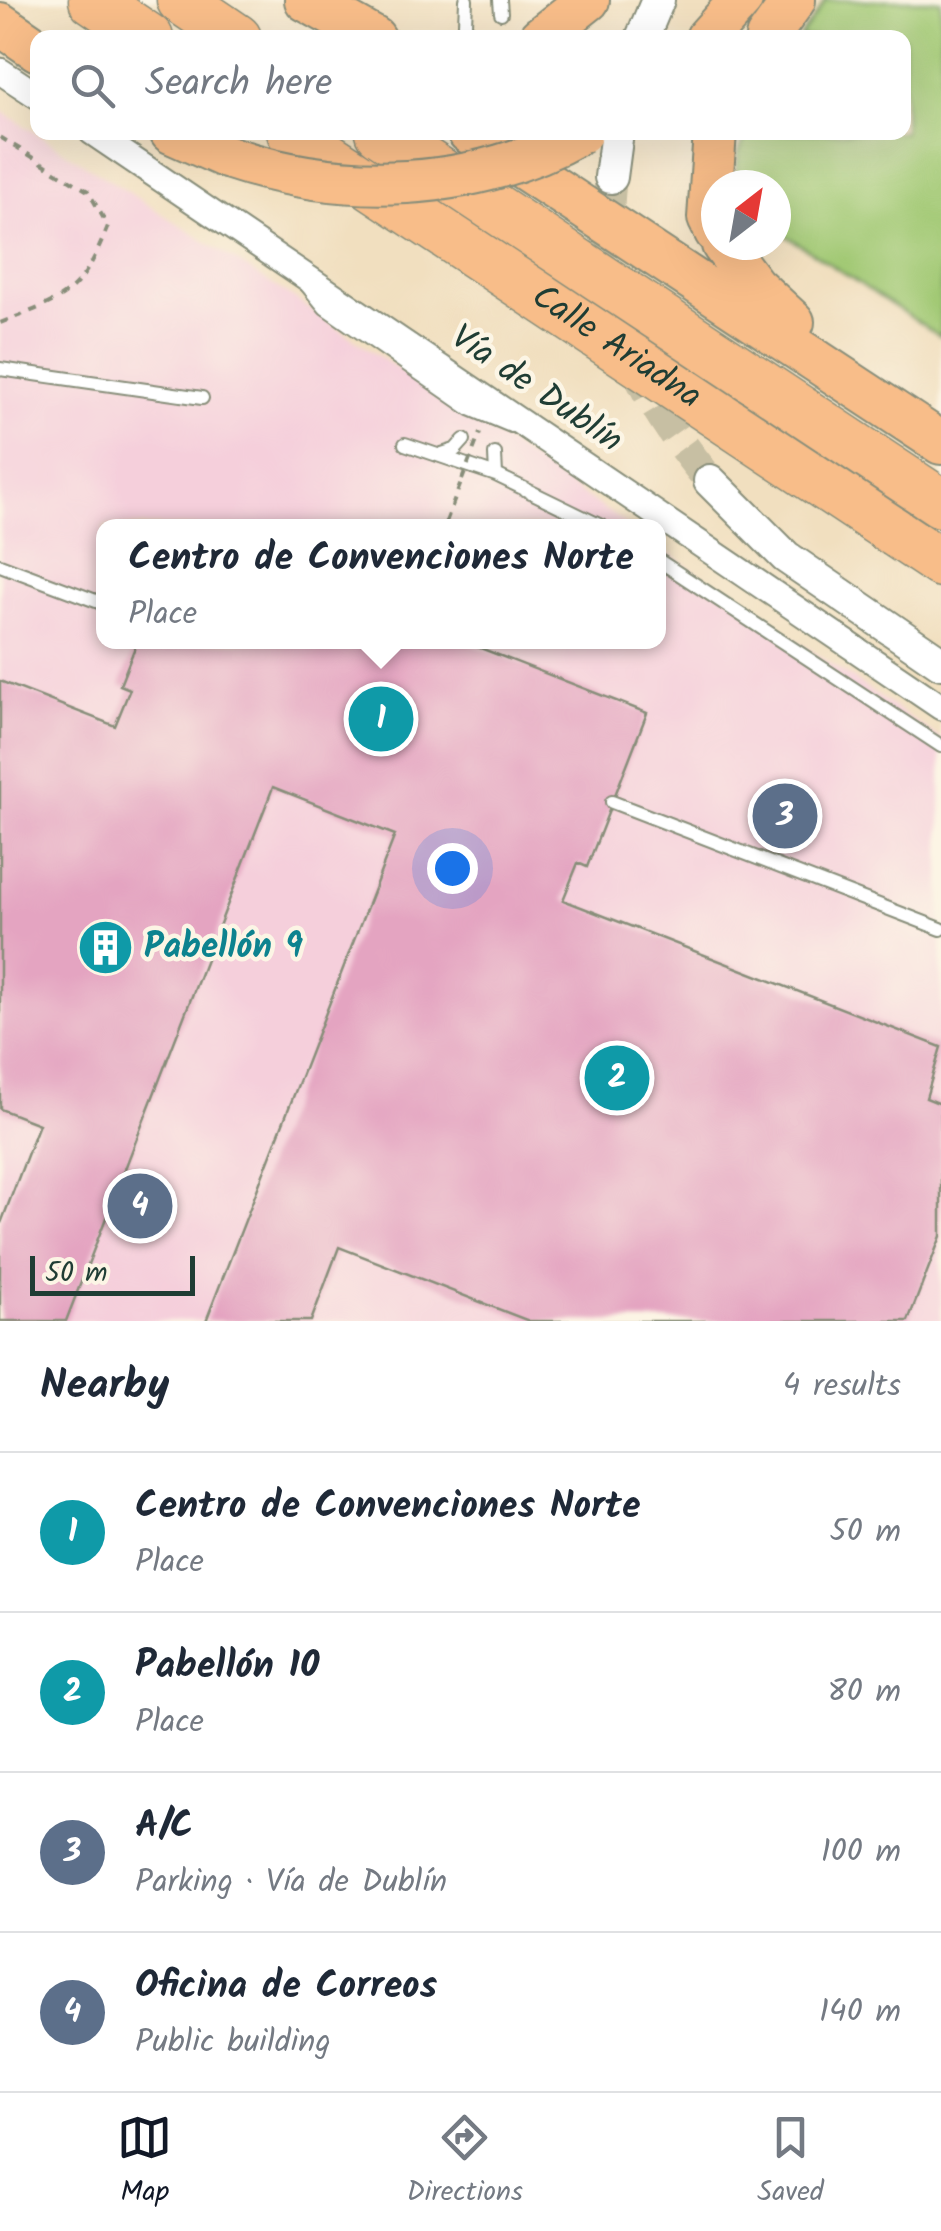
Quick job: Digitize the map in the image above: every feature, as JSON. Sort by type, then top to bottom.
[{"type":"highway","points":[[93,0],[137,30]]},
{"type":"highway","points":[[181,0],[225,30]]},
{"type":"highway","points":[[272,0],[315,30]]},
{"type":"highway","points":[[306,0],[360,30]]},
{"type":"highway","points":[[550,30],[588,0]]},
{"type":"highway","points":[[715,30],[742,0]]},
{"type":"highway","points":[[773,30],[794,0]]},
{"type":"highway","points":[[0,24],[30,45]]},
{"type":"highway","points":[[190,140],[269,171],[312,178],[416,182],[495,168],[561,140]]},
{"type":"highway","name":"Calle Ariadna","points":[[303,140],[941,563]]},
{"type":"highway","name":"Calle Ariadna","points":[[392,140],[941,503]]},
{"type":"highway","points":[[481,140],[941,443]]},
{"type":"highway","points":[[712,170],[714,140]]},
{"type":"highway","points":[[736,260],[781,313],[941,426]]},
{"type":"street","points":[[645,30],[658,0]]},
{"type":"street","points":[[0,71],[30,91]]},
{"type":"street","name":"Vía de Dublín","points":[[104,140],[664,519]]},
{"type":"street","points":[[611,177],[616,140]]},
{"type":"street","points":[[710,481],[740,516],[786,557],[941,663]]},
{"type":"street","name":"Vía de Dublín","points":[[666,520],[941,707]]},
{"type":"lane","points":[[466,0],[466,24]]},
{"type":"lane","points":[[0,369],[202,398]]},
{"type":"lane","points":[[439,454],[455,450],[464,440]]},
{"type":"lane","points":[[406,444],[496,475],[587,519]]},
{"type":"lane","points":[[495,454],[496,475]]},
{"type":"lane","points":[[0,564],[96,601]]},
{"type":"lane","points":[[666,565],[941,746]]},
{"type":"lane","points":[[612,802],[941,929]]},
{"type":"path","points":[[0,137],[88,191],[108,226],[93,266],[65,299],[0,324]]},
{"type":"path","points":[[447,519],[480,434]]},
{"type":"shaded area","points":[[0,110],[30,129],[30,140],[47,140],[298,301],[619,519],[96,519],[96,649],[666,649],[666,552],[941,739],[941,1321],[0,1321]]},
{"type":"green space","points":[[826,0],[941,0],[941,337],[791,239],[791,170],[736,170],[744,140],[911,140],[911,30],[805,30]]},
{"type":"building","points":[[134,649],[483,649],[647,713],[587,867],[578,863],[563,900],[941,1047],[926,1098],[941,1104],[941,1236],[908,1321],[529,1321],[339,1247],[311,1321],[206,1321],[395,835],[273,787],[66,1321],[0,1321],[0,1226],[39,1124],[0,1109],[0,681],[115,726],[130,689],[120,685]]},
{"type":"tunnel","points":[[611,177],[609,265],[625,341],[659,410],[710,481]]},
{"type":"place","name":"Centro de Convenciones Norte","points":[[381,719]]},
{"type":"place","name":"A/C","points":[[785,816]]},
{"type":"place","name":"Pabellón 9","points":[[105,948]]},
{"type":"place","name":"Pabellón 10","points":[[617,1078]]},
{"type":"place","name":"Oficina de Correos","points":[[140,1206]]}]
